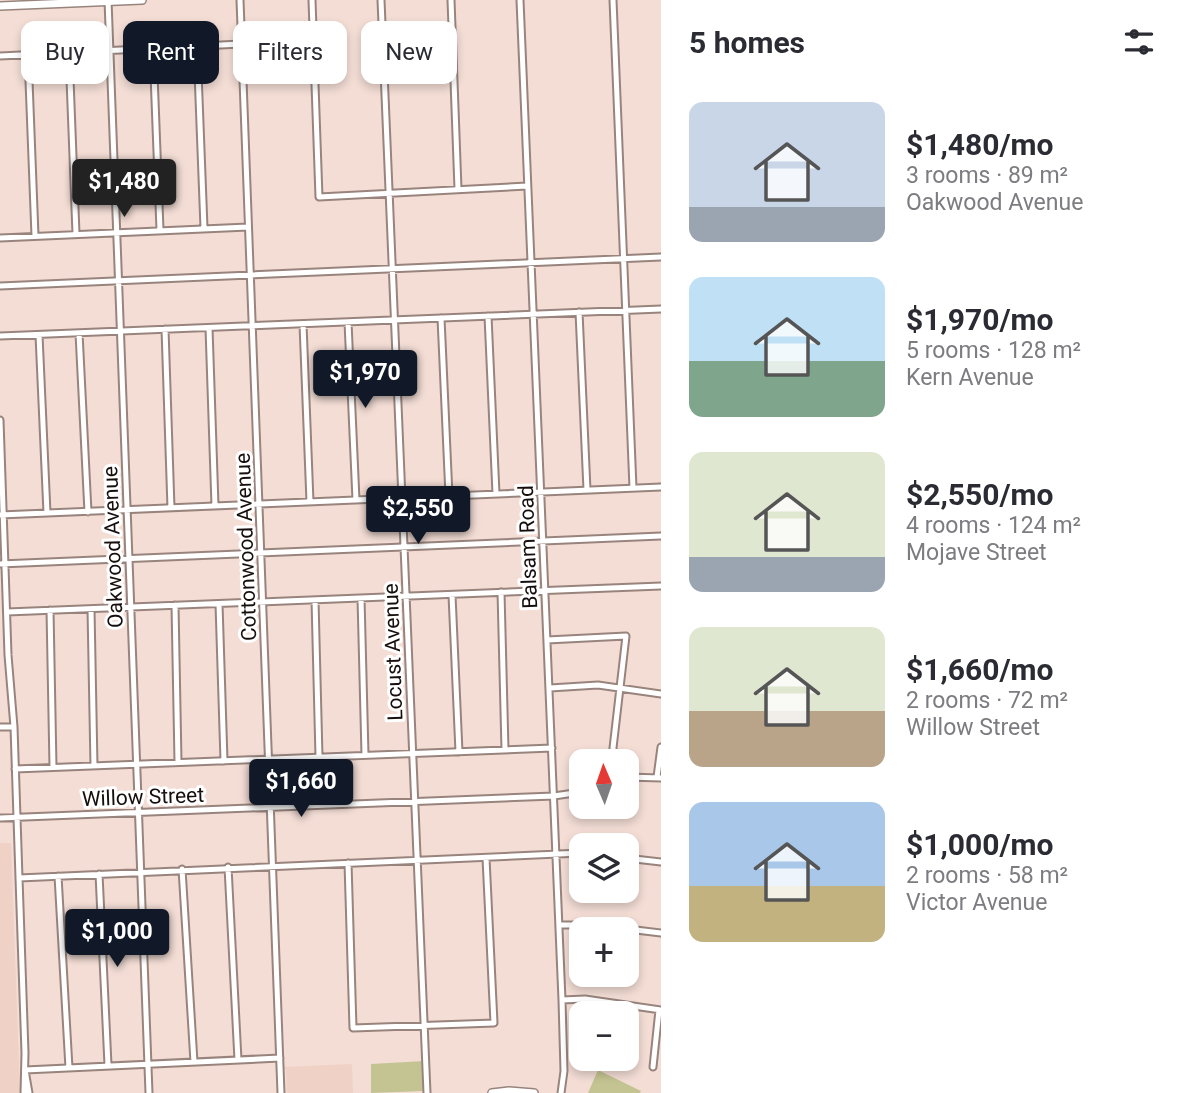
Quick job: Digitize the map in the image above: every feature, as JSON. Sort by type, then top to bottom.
[{"type":"main road","points":[[0,6],[142,0]]},
{"type":"main road","points":[[492,1093],[534,1093]]},
{"type":"street","name":"Cottonwood Avenue","points":[[240,0],[241,21]]},
{"type":"street","points":[[312,0],[319,197],[527,186]]},
{"type":"street","name":"Locust Avenue","points":[[381,0],[427,1093]]},
{"type":"street","points":[[451,0],[458,189]]},
{"type":"street","name":"Balsam Road","points":[[520,0],[562,1000],[564,1071],[561,1093]]},
{"type":"street","points":[[612,0],[633,488]]},
{"type":"street","name":"Oakwood Avenue","points":[[108,1],[108,21]]},
{"type":"street","points":[[109,51],[123,50]]},
{"type":"street","name":"Oakwood Avenue","points":[[109,51],[149,1093]]},
{"type":"street","points":[[0,56],[21,54]]},
{"type":"street","points":[[29,84],[36,236]]},
{"type":"street","points":[[69,84],[76,234]]},
{"type":"street","points":[[154,84],[160,230]]},
{"type":"street","points":[[198,84],[204,228]]},
{"type":"street","name":"Cottonwood Avenue","points":[[243,84],[281,1093]]},
{"type":"street","points":[[0,238],[248,227]]},
{"type":"street","points":[[0,286],[661,257]]},
{"type":"street","points":[[0,336],[661,309]]},
{"type":"street","points":[[579,312],[587,490]]},
{"type":"street","points":[[488,316],[496,494]]},
{"type":"street","points":[[441,318],[449,496]]},
{"type":"street","points":[[348,322],[356,500]]},
{"type":"street","points":[[303,324],[310,502]]},
{"type":"street","points":[[209,328],[215,506]]},
{"type":"street","points":[[165,329],[171,508]]},
{"type":"street","points":[[79,333],[88,512]]},
{"type":"street","points":[[39,335],[47,513]]},
{"type":"street","points":[[0,423],[2,564],[14,727],[27,1093]]},
{"type":"street","points":[[2,515],[661,487]]},
{"type":"street","points":[[2,564],[661,536]]},
{"type":"street","points":[[7,612],[661,586]]},
{"type":"street","points":[[501,592],[505,750]]},
{"type":"street","points":[[452,595],[459,752]]},
{"type":"street","points":[[360,598],[365,755]]},
{"type":"street","points":[[315,600],[318,757]]},
{"type":"street","points":[[219,604],[224,761]]},
{"type":"street","points":[[175,606],[178,762]]},
{"type":"street","points":[[91,609],[94,766]]},
{"type":"street","points":[[50,610],[53,767]]},
{"type":"street","points":[[547,640],[626,636],[613,749]]},
{"type":"street","points":[[0,656],[8,655]]},
{"type":"street","points":[[550,688],[598,685],[661,694]]},
{"type":"street","points":[[0,727],[14,727]]},
{"type":"street","points":[[639,777],[659,777],[661,747]]},
{"type":"street","points":[[15,769],[552,748]]},
{"type":"street","name":"Willow Street","points":[[0,818],[569,794]]},
{"type":"street","points":[[19,878],[569,854]]},
{"type":"street","points":[[348,863],[353,1028],[425,1026],[494,1023],[486,858]]},
{"type":"street","points":[[639,859],[661,862]]},
{"type":"street","points":[[228,867],[239,1060]]},
{"type":"street","points":[[182,869],[194,1062]]},
{"type":"street","points":[[99,874],[108,1065]]},
{"type":"street","points":[[58,876],[69,1068]]},
{"type":"street","points":[[559,925],[594,925],[661,933]]},
{"type":"street","points":[[562,1000],[585,999],[660,1010],[653,1067]]},
{"type":"street","points":[[25,1070],[280,1058]]},
{"type":"shaded area","points":[[0,843],[11,843],[20,1093],[0,1093]]},
{"type":"shaded area","points":[[352,1064],[353,1093],[287,1093],[286,1070],[283,1067]]},
{"type":"green space","points":[[424,1061],[423,1091],[371,1093],[371,1064]]},
{"type":"green space","points":[[598,1071],[641,1091],[640,1093],[588,1093]]}]
